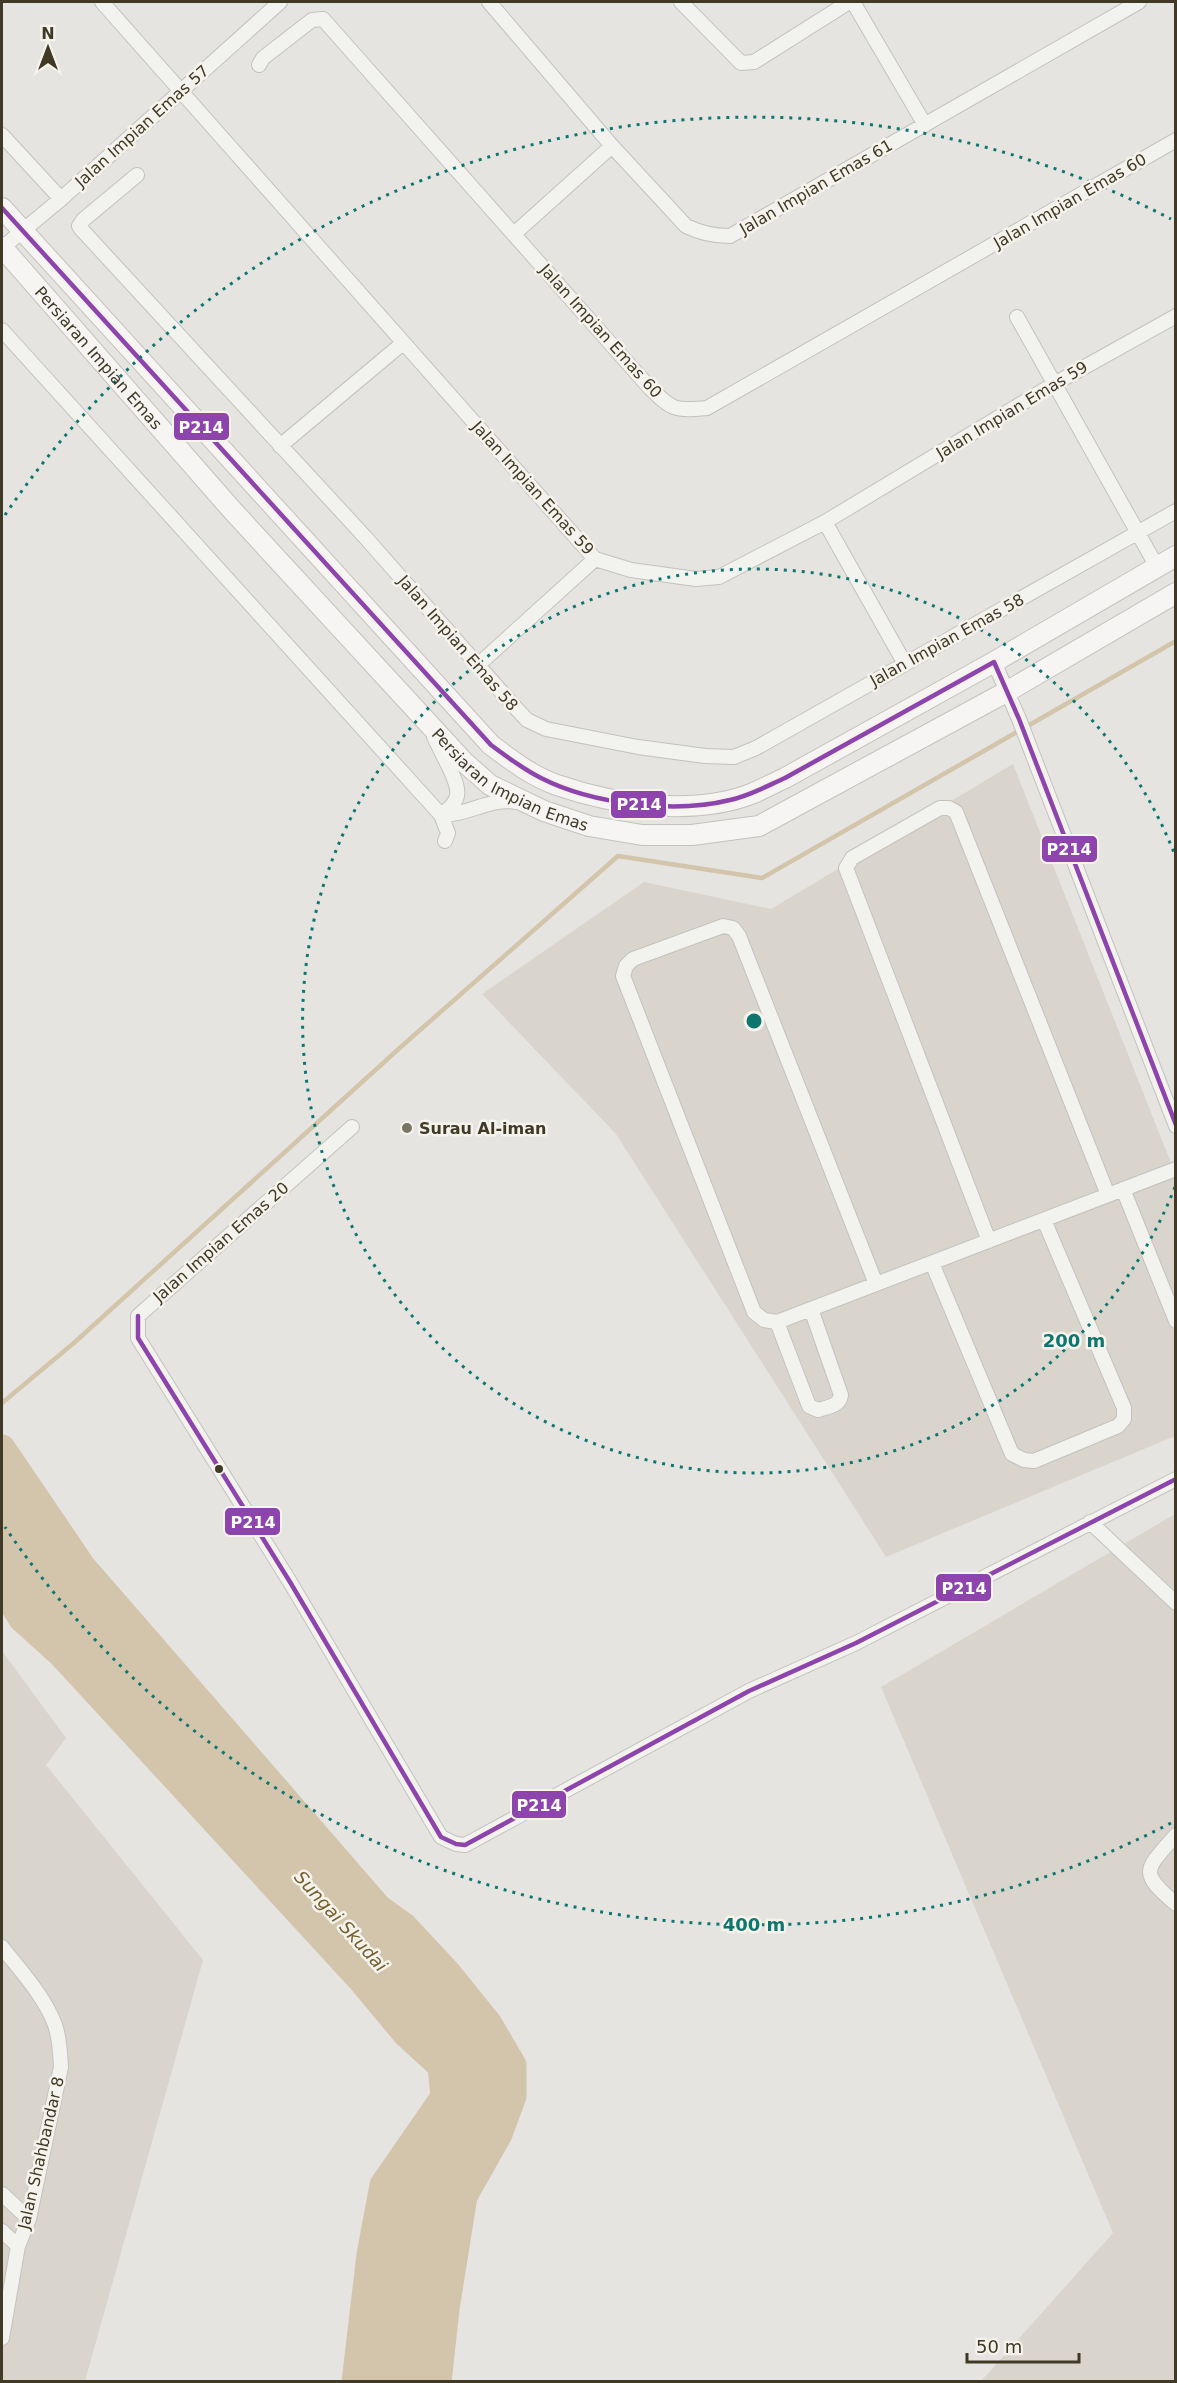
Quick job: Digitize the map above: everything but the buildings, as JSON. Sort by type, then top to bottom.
[{"type":"main road","name":"Persiaran Impian Emas","points":[[2,208],[491,745],[532,773],[557,785],[607,798],[656,806],[693,806],[741,797],[785,778],[994,662],[1176,556]]},
{"type":"main road","name":"Persiaran Impian Emas","points":[[2,248],[232,510],[464,762],[490,785],[544,812],[589,826],[642,835],[692,835],[759,826],[1008,691],[1176,593]]},
{"type":"street","name":"Jalan Impian Emas 59","points":[[102,2],[595,559],[642,571],[696,579],[719,577],[825,522],[1054,384],[1176,316]]},
{"type":"street","name":"Jalan Impian Emas 57","points":[[2,248],[61,199],[280,2]]},
{"type":"street","name":"Jalan Impian Emas 61","points":[[489,2],[612,146],[686,226],[716,236],[729,236],[1139,2]]},
{"type":"street","points":[[681,2],[741,63],[754,62],[851,2],[925,125]]},
{"type":"street","name":"Jalan Impian Emas 60","points":[[259,65],[263,58],[312,20],[323,18],[667,405],[685,410],[707,408],[1176,140]]},
{"type":"street","points":[[2,135],[61,199]]},
{"type":"street","points":[[515,233],[612,146]]},
{"type":"street","name":"Jalan Impian Emas 58","points":[[137,176],[131,178],[79,226],[365,537],[527,720],[546,729],[638,747],[705,756],[734,757],[756,748],[1176,511]]},
{"type":"street","points":[[1017,317],[1096,455],[1156,567]]},
{"type":"street","points":[[2,330],[441,815],[448,833],[445,841]]},
{"type":"street","points":[[280,446],[403,343]]},
{"type":"street","points":[[825,522],[904,664]]},
{"type":"street","points":[[477,665],[595,559]]},
{"type":"street","points":[[994,662],[1020,719],[1176,1126]]},
{"type":"street","points":[[425,719],[458,786],[458,796],[451,807],[441,815]]},
{"type":"street","points":[[441,815],[453,814],[498,801],[527,803]]},
{"type":"street","points":[[989,1240],[846,868],[852,858],[940,808],[949,808],[956,812],[1108,1195]]},
{"type":"street","points":[[876,1284],[739,936],[733,928],[723,926],[633,959],[626,966],[623,976],[754,1312],[764,1320],[777,1322],[1176,1169]]},
{"type":"street","name":"Jalan Impian Emas 20","points":[[352,1127],[138,1316],[138,1338],[290,1582],[441,1837],[448,1841],[465,1845],[749,1691],[856,1643],[1176,1479]]},
{"type":"street","points":[[1123,1189],[1176,1321]]},
{"type":"street","points":[[932,1263],[1012,1454],[1023,1460],[1034,1461],[1118,1426],[1124,1419],[1124,1408],[1044,1220]]},
{"type":"street","points":[[777,1322],[809,1406],[818,1410],[837,1404],[841,1400],[841,1395],[811,1309]]},
{"type":"street","points":[[1090,1522],[1176,1603]]},
{"type":"street","points":[[1176,1835],[1155,1858],[1150,1867],[1149,1878],[1176,1904]]},
{"type":"street","name":"Jalan Shahbandar 8","points":[[2,1947],[55,2024],[60,2045],[61,2067],[29,2219],[18,2246],[2,2338]]},
{"type":"street","points":[[2,2194],[29,2219]]},
{"type":"street","points":[[2,2230],[18,2246]]},
{"type":"shaded area","points":[[1013,764],[1175,1173],[1175,1436],[886,1557],[616,1134],[482,994],[644,882],[771,909]]},
{"type":"shaded area","points":[[1175,1514],[1175,2381],[981,2381],[1113,2233],[881,1687]]},
{"type":"shaded area","points":[[2,1651],[66,1738],[46,1765],[203,1960],[85,2381],[2,2381]]},
{"type":"water","name":"Sungai Skudai","points":[[2,1448],[82,1566],[379,1908],[404,1926],[447,1972],[489,2024],[513,2065],[513,2096],[499,2134],[464,2196],[446,2309],[438,2381],[355,2381],[370,2255],[383,2185],[443,2097],[441,2066],[406,2034],[361,1980],[62,1655],[22,1619],[2,1587]]},
{"type":"waterway","points":[[2,1403],[75,1342],[403,1045],[618,856],[762,878],[1176,641]]},
{"type":"waterway","points":[[2,1448],[82,1566],[379,1908],[404,1926],[447,1972],[489,2024],[513,2065],[513,2096],[499,2134],[464,2196],[446,2309],[438,2382]]},
{"type":"waterway","points":[[2,1587],[22,1619],[62,1655],[361,1980],[406,2034],[441,2066],[444,2097],[383,2185],[370,2255],[355,2382]]},
{"type":"transit line","name":"P214","points":[[2,208],[491,745],[521,767],[541,778],[584,794],[634,804],[684,806],[737,798],[785,778],[994,662],[1019,719],[1176,1125]]},
{"type":"transit line","name":"P214","points":[[138,1316],[138,1338],[290,1582],[441,1837],[456,1844],[465,1845],[749,1691],[856,1643],[1176,1479]]},
{"type":"place","name":"Surau Al-iman","points":[[407,1128]]}]
